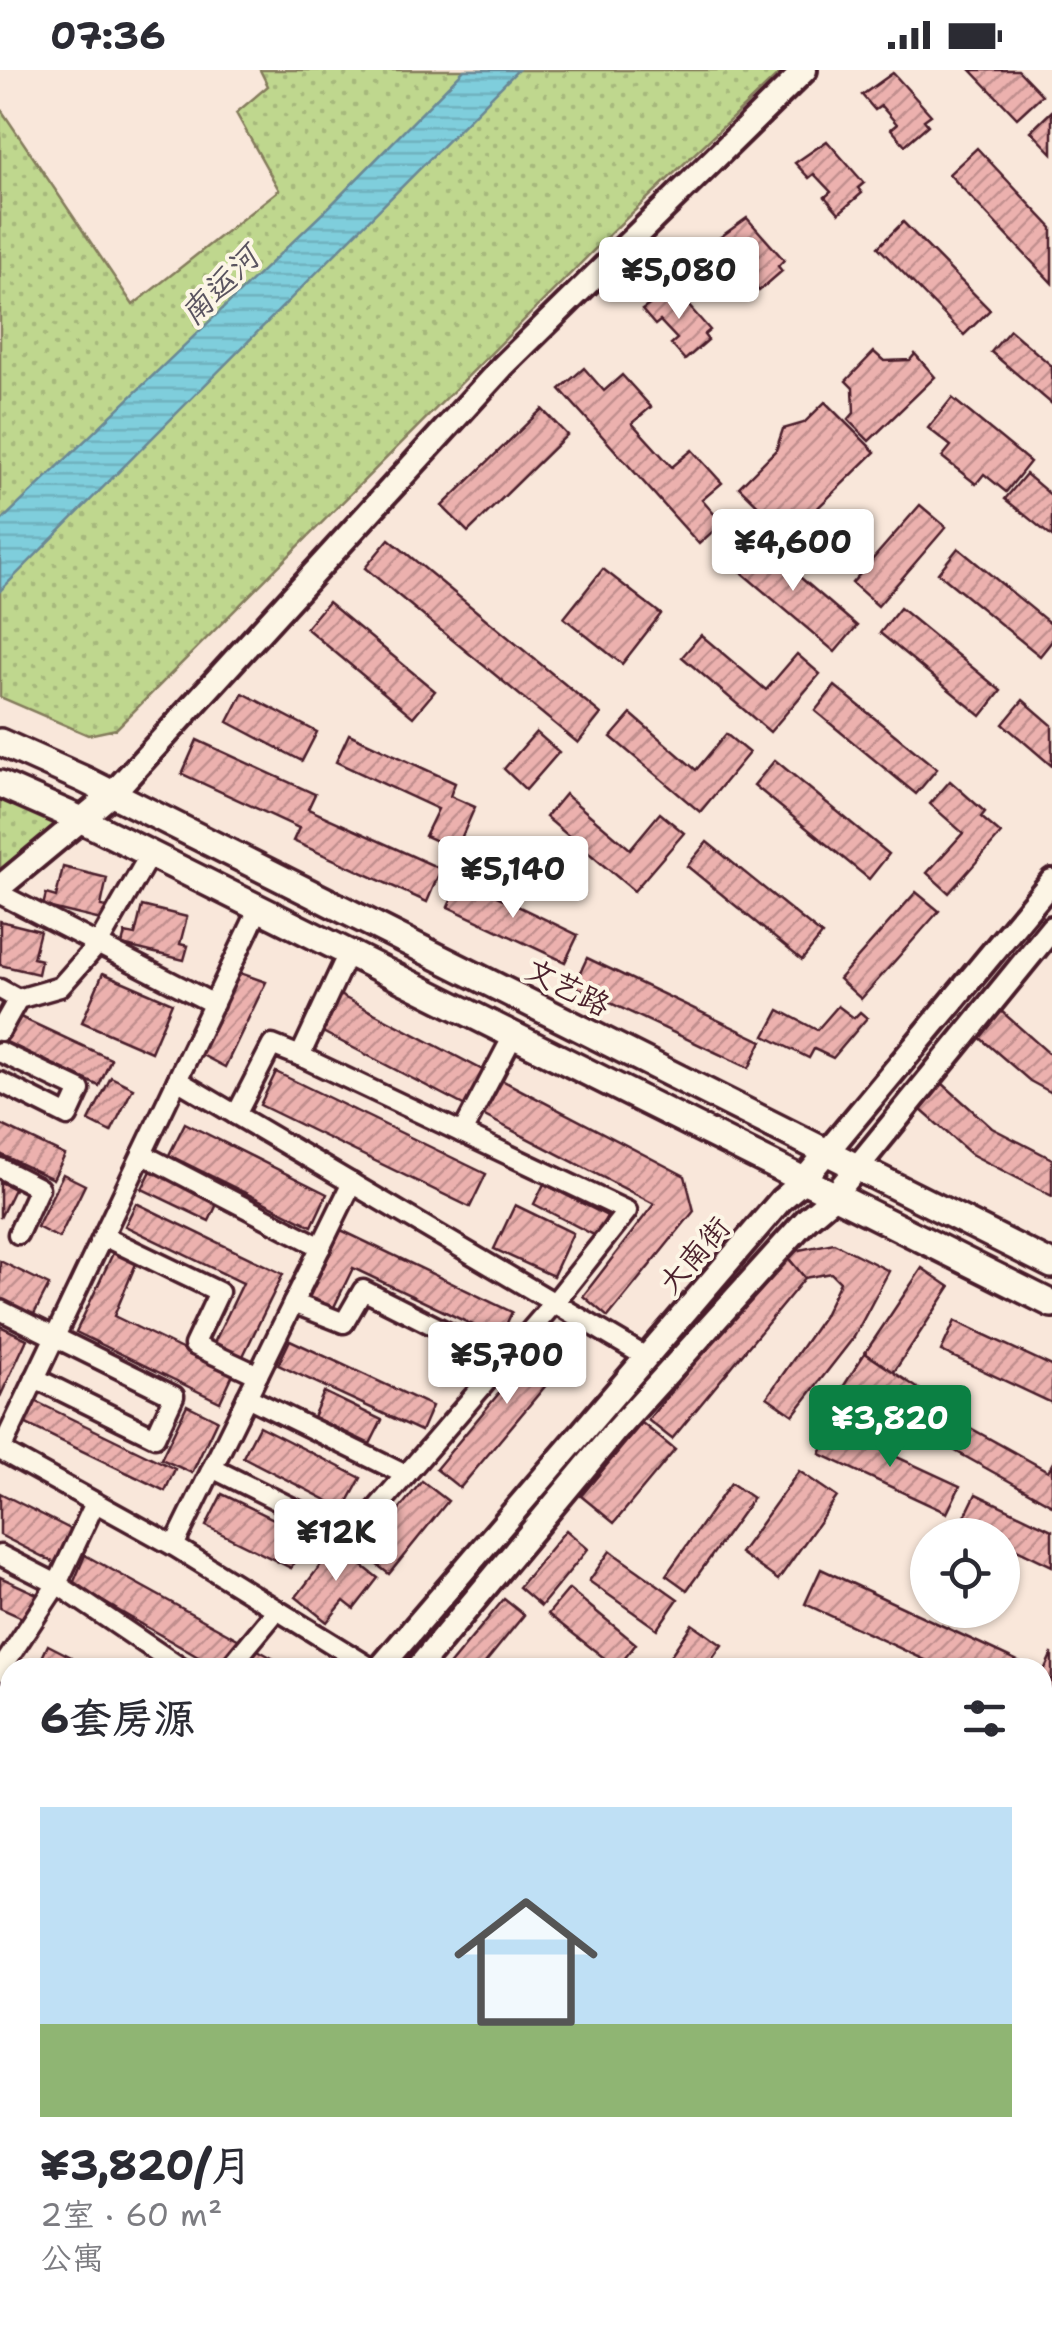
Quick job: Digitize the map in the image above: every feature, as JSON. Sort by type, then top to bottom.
[{"type":"main road","name":"文艺路","points":[[0,742],[112,794],[1052,1265]]},
{"type":"main road","points":[[0,784],[84,821],[1052,1304]]},
{"type":"street","points":[[214,1004],[0,891],[112,794],[502,367],[804,70]]},
{"type":"street","points":[[0,989],[18,999],[60,987],[100,942],[150,854]]},
{"type":"street","name":"大南街","points":[[389,1658],[781,1200],[802,1182],[1052,881]]},
{"type":"street","points":[[260,908],[0,1450],[174,1546],[354,1658]]},
{"type":"street","name":"大南街","points":[[426,1658],[616,1430],[807,1219],[833,1197],[1052,928]]},
{"type":"street","points":[[300,1056],[348,953]]},
{"type":"street","points":[[0,1032],[18,999]]},
{"type":"street","points":[[462,1133],[513,1036]]},
{"type":"street","points":[[212,1468],[323,1523],[366,1521],[554,1303],[627,1211],[272,1045],[236,1115]]},
{"type":"street","points":[[0,1052],[80,1090],[68,1116],[0,1082]]},
{"type":"street","points":[[177,1080],[646,1358]]},
{"type":"street","points":[[142,1154],[321,1247]]},
{"type":"street","points":[[0,1168],[40,1188],[18,1234]]},
{"type":"street","points":[[174,1546],[352,1183]]},
{"type":"street","points":[[103,1236],[219,1292],[194,1345],[258,1375]]},
{"type":"street","points":[[293,1303],[344,1324],[363,1290],[504,1361]]},
{"type":"street","points":[[0,1310],[174,1396],[155,1437],[35,1378]]},
{"type":"street","points":[[247,1397],[406,1474]]},
{"type":"street","points":[[10,1658],[58,1584],[95,1502]]},
{"type":"street","points":[[0,1555],[58,1584],[167,1658]]},
{"type":"street","points":[[236,1658],[277,1610]]},
{"type":"green space","points":[[260,70],[783,70],[612,232],[116,729],[88,735],[0,697],[0,108],[133,305],[279,190],[236,113],[268,86]]},
{"type":"green space","points":[[0,787],[84,821],[0,887]]},
{"type":"water","points":[[464,70],[518,70],[0,591],[0,522],[331,205]]},
{"type":"building","points":[[971,70],[1018,70],[1042,95],[1017,118]]},
{"type":"building","points":[[893,73],[931,115],[924,120],[928,125],[905,145],[891,129],[897,124],[881,106],[875,110],[862,95]]},
{"type":"building","points":[[1052,111],[1052,153],[1031,131]]},
{"type":"building","points":[[827,141],[864,183],[858,188],[862,193],[839,213],[825,197],[831,192],[814,174],[809,178],[795,163]]},
{"type":"building","points":[[977,148],[1052,228],[1052,283],[949,174]]},
{"type":"building","points":[[747,218],[784,260],[778,266],[782,271],[759,291],[745,275],[751,270],[734,251],[729,256],[715,241]]},
{"type":"building","points":[[903,222],[990,310],[964,335],[878,247]]},
{"type":"building","points":[[673,288],[710,330],[704,335],[708,340],[685,360],[671,344],[677,339],[660,321],[655,325],[642,310]]},
{"type":"building","points":[[1010,330],[1052,366],[1052,404],[991,352]]},
{"type":"building","points":[[874,352],[884,361],[910,360],[915,354],[935,377],[869,441],[848,420],[854,413],[853,388],[846,381]]},
{"type":"building","points":[[584,368],[604,391],[622,375],[651,407],[632,423],[672,467],[692,450],[722,483],[702,500],[722,523],[699,544],[560,389]]},
{"type":"building","points":[[952,398],[1030,462],[1006,492],[984,474],[976,484],[942,457],[951,446],[928,428]]},
{"type":"building","points":[[825,402],[875,452],[789,536],[739,487],[776,450],[783,429],[804,423]]},
{"type":"building","points":[[542,409],[567,435],[468,532],[442,506]]},
{"type":"building","points":[[1026,474],[1052,496],[1052,537],[1005,499]]},
{"type":"building","points":[[920,505],[946,527],[878,606],[852,583]]},
{"type":"building","points":[[752,536],[857,626],[835,652],[729,562]]},
{"type":"building","points":[[389,539],[601,714],[578,743],[365,568]]},
{"type":"building","points":[[958,548],[1052,625],[1052,641],[1040,656],[938,573]]},
{"type":"building","points":[[603,569],[661,614],[622,664],[564,618]]},
{"type":"building","points":[[328,602],[435,691],[413,717],[306,628]]},
{"type":"building","points":[[900,608],[1001,691],[981,716],[880,633]]},
{"type":"building","points":[[701,635],[766,690],[797,654],[820,674],[770,732],[682,657]]},
{"type":"building","points":[[835,686],[937,769],[916,794],[815,711]]},
{"type":"building","points":[[243,693],[317,732],[302,761],[228,722]]},
{"type":"building","points":[[1023,700],[1052,725],[1052,766],[1003,724]]},
{"type":"building","points":[[631,714],[696,770],[726,734],[749,753],[700,812],[611,737]]},
{"type":"building","points":[[536,732],[559,752],[526,790],[504,769]]},
{"type":"building","points":[[349,734],[455,783],[450,796],[475,807],[456,850],[425,836],[438,809],[336,762]]},
{"type":"building","points":[[197,740],[315,794],[308,809],[441,869],[427,902],[293,841],[299,828],[182,774]]},
{"type":"building","points":[[775,760],[889,854],[869,879],[754,785]]},
{"type":"building","points":[[950,781],[985,812],[981,817],[1001,834],[949,893],[927,873],[963,833],[930,804]]},
{"type":"building","points":[[565,794],[630,849],[660,813],[684,833],[634,891],[546,817]]},
{"type":"building","points":[[707,842],[822,935],[802,960],[687,866]]},
{"type":"building","points":[[63,867],[107,878],[101,906],[108,907],[105,921],[43,906],[46,894],[56,897]]},
{"type":"building","points":[[461,879],[578,935],[565,962],[448,907]]},
{"type":"building","points":[[916,892],[939,911],[861,999],[839,979]]},
{"type":"building","points":[[142,906],[187,917],[180,944],[188,946],[184,960],[122,945],[125,933],[135,935]]},
{"type":"building","points":[[0,921],[40,931],[33,958],[41,960],[38,974],[0,965]]},
{"type":"building","points":[[587,958],[762,1041],[749,1068],[574,986]]},
{"type":"building","points":[[237,972],[266,982],[225,1067],[200,1054]]},
{"type":"building","points":[[103,973],[172,1003],[151,1052],[82,1022]]},
{"type":"building","points":[[330,990],[685,1176],[694,1211],[608,1317],[583,1296],[654,1204],[313,1027]]},
{"type":"building","points":[[838,1006],[854,1018],[860,1012],[867,1018],[833,1058],[814,1049],[809,1058],[765,1036],[779,1010],[817,1030]]},
{"type":"building","points":[[1000,1010],[1052,1056],[1052,1093],[1030,1081],[978,1036]]},
{"type":"building","points":[[18,1016],[111,1059],[99,1086],[6,1042]]},
{"type":"building","points":[[276,1072],[486,1174],[470,1207],[260,1105]]},
{"type":"building","points":[[111,1077],[133,1088],[111,1132],[89,1121]]},
{"type":"building","points":[[942,1083],[992,1128],[1052,1159],[1052,1196],[971,1154],[920,1109]]},
{"type":"building","points":[[185,1123],[327,1194],[312,1226],[169,1155]]},
{"type":"building","points":[[0,1124],[65,1155],[53,1179],[0,1154]]},
{"type":"building","points":[[151,1171],[218,1202],[209,1221],[142,1189]]},
{"type":"building","points":[[63,1174],[85,1185],[59,1238],[37,1227]]},
{"type":"building","points":[[0,1182],[14,1189],[0,1218]]},
{"type":"building","points":[[544,1184],[607,1216],[596,1236],[534,1204]]},
{"type":"building","points":[[136,1203],[283,1274],[242,1358],[213,1345],[243,1283],[125,1226]]},
{"type":"building","points":[[515,1205],[573,1233],[553,1276],[494,1249]]},
{"type":"building","points":[[341,1230],[512,1312],[500,1338],[353,1268],[333,1309],[309,1298]]},
{"type":"building","points":[[834,1243],[889,1271],[854,1337],[793,1415],[767,1397],[823,1317],[840,1282],[831,1273],[805,1278],[784,1253]]},
{"type":"building","points":[[115,1249],[138,1259],[114,1316],[233,1374],[220,1402],[76,1332]]},
{"type":"building","points":[[784,1253],[805,1278],[672,1439],[648,1420]]},
{"type":"building","points":[[0,1261],[49,1285],[33,1316],[0,1300]]},
{"type":"building","points":[[922,1268],[950,1287],[894,1372],[865,1353]]},
{"type":"building","points":[[955,1321],[1052,1366],[1052,1403],[941,1351]]},
{"type":"building","points":[[0,1326],[27,1339],[0,1397]]},
{"type":"building","points":[[554,1327],[578,1347],[460,1488],[436,1469]]},
{"type":"building","points":[[290,1340],[432,1406],[421,1431],[278,1365]]},
{"type":"building","points":[[865,1353],[925,1393],[903,1427],[843,1387]]},
{"type":"building","points":[[324,1392],[382,1420],[370,1444],[313,1417]]},
{"type":"building","points":[[35,1401],[175,1469],[165,1491],[24,1423]]},
{"type":"building","points":[[187,1405],[217,1420],[192,1473],[161,1459]]},
{"type":"building","points":[[929,1405],[1048,1471],[1052,1464],[1052,1505],[916,1429]]},
{"type":"building","points":[[642,1423],[675,1450],[614,1523],[581,1496]]},
{"type":"building","points":[[259,1426],[361,1478],[344,1509],[243,1457]]},
{"type":"building","points":[[832,1427],[960,1486],[947,1513],[820,1454]]},
{"type":"building","points":[[799,1471],[837,1497],[778,1580],[740,1553]]},
{"type":"building","points":[[422,1481],[448,1501],[389,1574],[363,1554]]},
{"type":"building","points":[[731,1483],[753,1498],[687,1590],[666,1575]]},
{"type":"building","points":[[0,1493],[78,1533],[61,1566],[0,1535]]},
{"type":"building","points":[[222,1494],[307,1535],[291,1568],[206,1526]]},
{"type":"building","points":[[976,1494],[1052,1530],[1052,1566],[1020,1551],[1020,1518],[964,1518]]},
{"type":"building","points":[[566,1530],[588,1549],[541,1606],[519,1587]]},
{"type":"building","points":[[336,1545],[378,1578],[354,1609],[344,1601],[327,1622],[296,1597]]},
{"type":"building","points":[[610,1551],[678,1599],[657,1629],[589,1581]]},
{"type":"building","points":[[85,1555],[272,1658],[200,1658],[73,1584]]},
{"type":"building","points":[[821,1569],[910,1611],[910,1628],[947,1628],[1011,1658],[921,1658],[805,1604]]},
{"type":"building","points":[[0,1577],[50,1600],[38,1625],[0,1608]]},
{"type":"building","points":[[569,1589],[636,1644],[625,1658],[604,1658],[548,1614]]},
{"type":"building","points":[[504,1599],[524,1615],[489,1658],[455,1658]]},
{"type":"building","points":[[692,1624],[722,1645],[713,1658],[669,1658]]},
{"type":"building","points":[[48,1645],[73,1658],[42,1658]]},
{"type":"water label","name":"南运河","points":[[219,285]]}]
